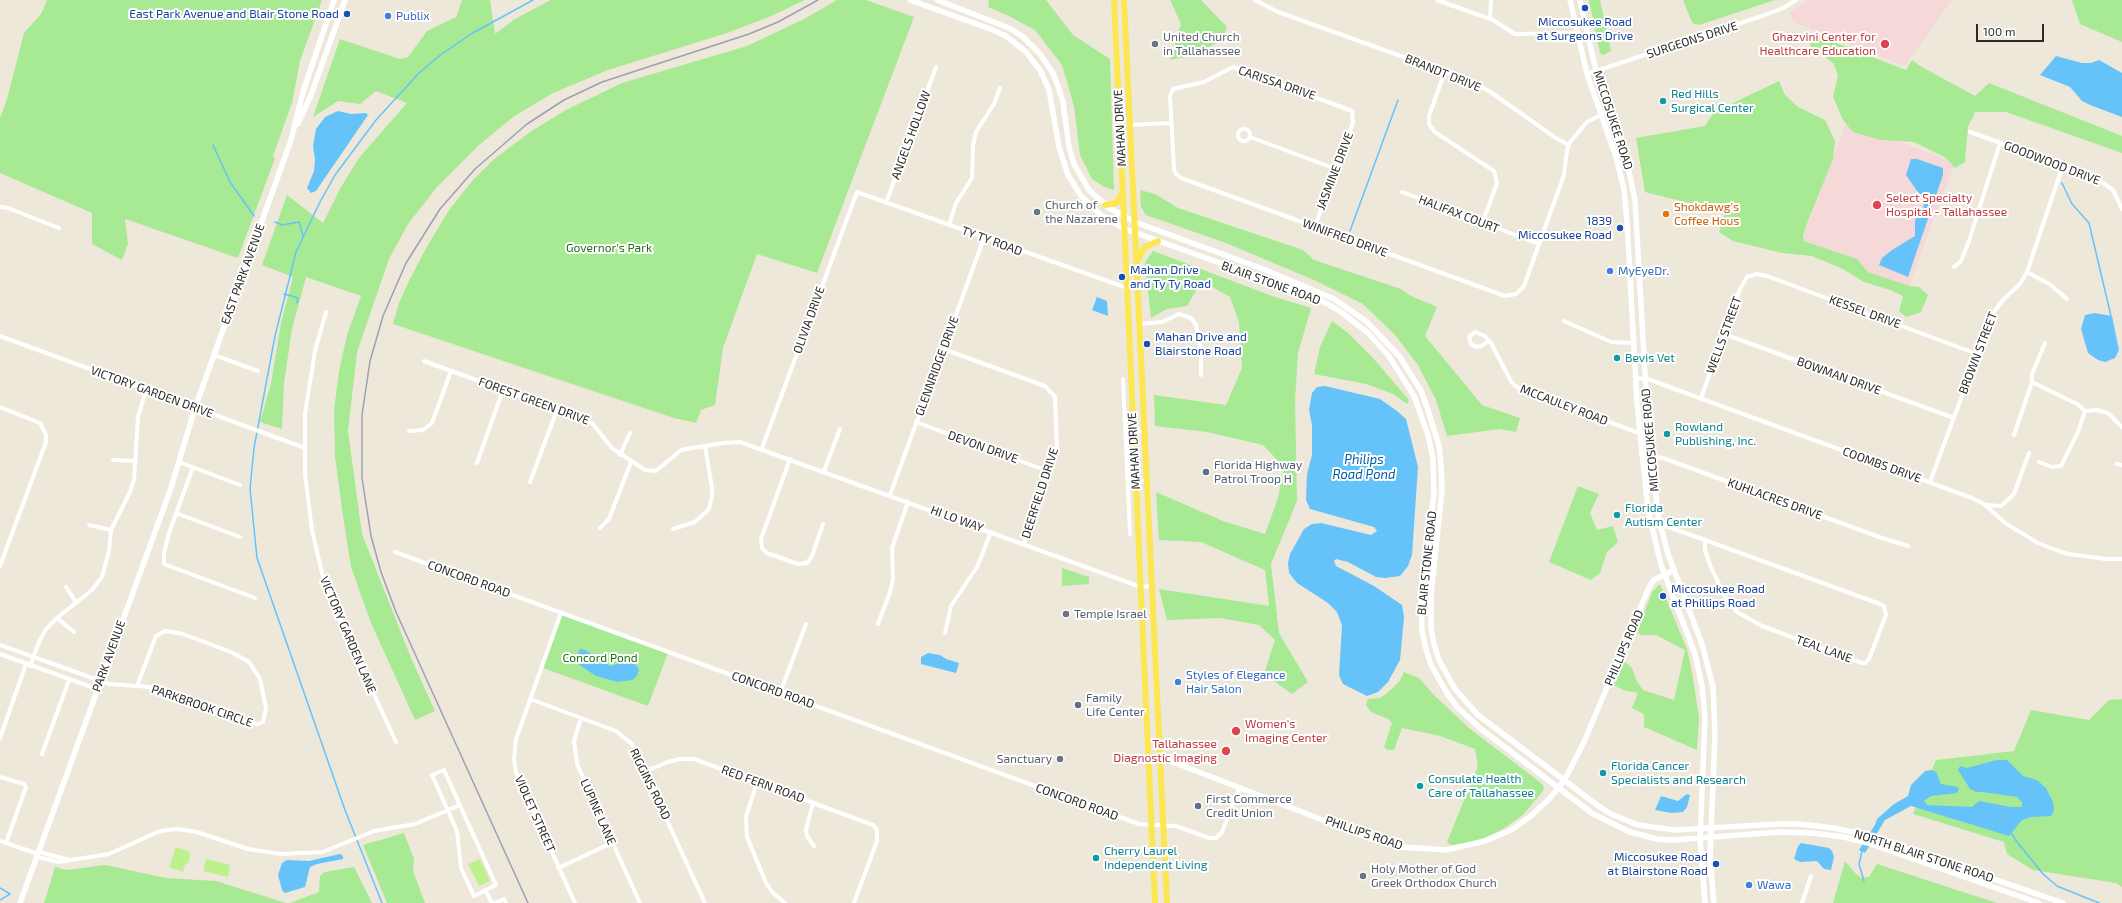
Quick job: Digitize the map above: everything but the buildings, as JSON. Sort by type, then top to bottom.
[{"type":"main road","name":"EAST PARK AVENUE","points":[[195,408],[290,140],[303,92],[334,0]]},
{"type":"main road","name":"EAST PARK AVENUE","points":[[290,140],[311,94],[345,0]]},
{"type":"main road","name":"BLAIR STONE ROAD","points":[[910,0],[967,20],[1006,36],[1018,45],[1035,62],[1050,90],[1059,147],[1069,177],[1090,206],[1102,216],[1135,233],[1308,295],[1341,312],[1367,332],[1399,369],[1414,396],[1423,419],[1432,459],[1434,493],[1421,596],[1422,631],[1431,665],[1448,696],[1470,720],[1594,814],[1630,832],[1657,839],[1710,838]]},
{"type":"main road","name":"BLAIR STONE ROAD","points":[[937,0],[995,21],[1022,36],[1040,54],[1053,72],[1058,86],[1063,102],[1069,147],[1080,177],[1105,205],[1124,218],[1279,275],[1334,299],[1367,322],[1400,357],[1421,391],[1439,446],[1442,490],[1430,613],[1431,628],[1439,660],[1455,689],[1478,715],[1611,814],[1638,825],[1664,830],[1710,829]]},
{"type":"main road","name":"MAHAN DRIVE","points":[[1114,0],[1155,903]]},
{"type":"main road","name":"MAHAN DRIVE","points":[[1124,0],[1167,903]]},
{"type":"main road","name":"MICCOSUKEE ROAD","points":[[1570,0],[1576,33],[1587,74],[1616,157],[1626,213],[1639,432],[1651,526],[1665,574],[1699,670],[1705,717],[1700,830],[1704,903]]},
{"type":"main road","name":"MICCOSUKEE ROAD","points":[[1580,0],[1596,72],[1621,136],[1630,168],[1636,213],[1645,378],[1651,455],[1656,499],[1661,525],[1674,570],[1707,659],[1714,687],[1715,717],[1710,829],[1710,868],[1714,903]]},
{"type":"main road","points":[[967,20],[970,12]]},
{"type":"main road","points":[[325,26],[334,29]]},
{"type":"main road","points":[[1050,90],[1058,86]]},
{"type":"main road","points":[[1069,177],[1080,177]]},
{"type":"main road","points":[[1105,205],[1116,202],[1123,192]]},
{"type":"main road","points":[[1626,213],[1636,213]]},
{"type":"main road","points":[[1137,264],[1144,248],[1158,241]]},
{"type":"main road","name":"PARK AVENUE","points":[[20,903],[100,680],[150,547],[179,462],[195,408]]},
{"type":"main road","name":"PHILLIPS ROAD","points":[[1160,758],[1384,842],[1402,847],[1430,850],[1469,846],[1502,835],[1531,816],[1559,788],[1584,742],[1650,585],[1654,580],[1674,570]]},
{"type":"main road","points":[[1145,675],[1156,673]]},
{"type":"main road","points":[[1705,717],[1715,717]]},
{"type":"main road","points":[[1149,760],[1160,758]]},
{"type":"main road","name":"NORTH BLAIR STONE ROAD","points":[[1710,829],[1800,824],[1855,832],[2063,903]]},
{"type":"main road","name":"NORTH BLAIR STONE ROAD","points":[[1710,838],[1796,832],[1826,834],[1853,840],[2039,903]]},
{"type":"main road","points":[[1853,840],[1855,832]]},
{"type":"street","name":"BRANDT DRIVE","points":[[1256,0],[1278,12],[1445,71],[1479,86],[1569,145]]},
{"type":"street","points":[[1437,0],[1490,19],[1515,34],[1576,33]]},
{"type":"street","points":[[1490,19],[1491,0]]},
{"type":"street","name":"SURGEONS DRIVE","points":[[1587,74],[1765,15],[1783,8],[1796,0]]},
{"type":"street","name":"ANGELS HOLLOW","points":[[886,203],[936,67]]},
{"type":"street","name":"CARISSA DRIVE","points":[[1171,123],[1170,96],[1173,89],[1204,82],[1227,69],[1235,68],[1346,107],[1353,114]]},
{"type":"street","points":[[1445,71],[1429,116],[1429,124],[1435,132],[1494,171],[1497,183],[1482,224]]},
{"type":"street","points":[[948,225],[956,203],[972,178],[973,145],[976,132],[994,104],[1000,88]]},
{"type":"street","points":[[1539,244],[1564,175],[1569,145],[1580,128],[1601,114],[1611,110]]},
{"type":"street","name":"JASMINE DRIVE","points":[[1314,226],[1353,122],[1353,114]]},
{"type":"street","points":[[1130,125],[1171,123]]},
{"type":"street","name":"WINIFRED DRIVE","points":[[1171,123],[1174,169],[1176,174],[1181,178],[1505,296],[1516,294],[1524,286],[1539,244]]},
{"type":"street","name":"GOODWOOD DRIVE","points":[[1970,132],[2093,176],[2113,190],[2122,208]]},
{"type":"street","points":[[1250,137],[1336,169]]},
{"type":"street","points":[[1954,267],[1962,261],[2000,143]]},
{"type":"street","name":"BROWN STREET","points":[[1930,482],[1996,307],[2017,287],[2027,272],[2063,165]]},
{"type":"street","name":"TY TY ROAD","points":[[857,192],[1127,288]]},
{"type":"street","name":"OLIVIA DRIVE","points":[[762,448],[857,192]]},
{"type":"street","name":"HALIFAX COURT","points":[[1402,192],[1482,224],[1539,244]]},
{"type":"street","points":[[0,207],[8,208],[59,228]]},
{"type":"street","name":"GLENNRIDGE DRIVE","points":[[890,495],[984,238]]},
{"type":"street","points":[[2027,272],[2051,285],[2067,300]]},
{"type":"street","name":"KESSEL DRIVE","points":[[1752,275],[1767,276],[1977,354]]},
{"type":"street","name":"WELLS STREET","points":[[1701,398],[1740,290],[1747,277],[1752,275]]},
{"type":"street","name":"VICTORY GARDEN LANE","points":[[326,312],[315,351],[306,414],[305,474],[312,530],[322,573],[358,664],[396,742]]},
{"type":"street","points":[[1140,324],[1162,322],[1179,314],[1191,318],[1196,325],[1201,351],[1201,376]]},
{"type":"street","points":[[1564,321],[1611,342],[1633,343]]},
{"type":"street","points":[[1478,332],[1489,341],[1476,347],[1471,344],[1469,337],[1470,334],[1478,332]]},
{"type":"street","name":"BOWMAN DRIVE","points":[[1724,334],[1954,418]]},
{"type":"street","points":[[0,342],[1,336]]},
{"type":"street","name":"VICTORY GARDEN DRIVE","points":[[1,336],[305,448]]},
{"type":"street","name":"MCCAULEY ROAD","points":[[1489,341],[1510,378],[1521,390],[1639,432]]},
{"type":"street","points":[[2014,435],[2032,382],[2032,374],[2045,343]]},
{"type":"street","name":"DEERFIELD DRIVE","points":[[943,349],[1045,386],[1053,394],[1056,404],[1057,449],[1024,544]]},
{"type":"street","points":[[214,355],[258,371]]},
{"type":"street","name":"FOREST GREEN DRIVE","points":[[424,361],[592,422],[612,448],[620,455],[645,470],[656,471],[677,452],[705,446],[740,442],[762,448]]},
{"type":"street","points":[[409,431],[423,430],[432,423],[451,371]]},
{"type":"street","name":"COOMBS DRIVE","points":[[1635,379],[1645,378],[1930,482],[1984,504],[2004,523],[2038,543],[2068,554],[2106,559],[2122,558]]},
{"type":"street","points":[[1123,379],[1130,534]]},
{"type":"street","points":[[2032,382],[2077,404],[2085,411],[2096,410],[2108,413],[2122,426]]},
{"type":"street","points":[[0,738],[28,665],[33,657],[42,634],[56,618],[92,590],[102,576],[109,551],[111,530],[130,492],[136,461],[138,417],[146,390]]},
{"type":"street","points":[[477,463],[503,390]]},
{"type":"street","points":[[0,407],[34,419],[44,428],[46,442],[0,566]]},
{"type":"street","points":[[530,482],[557,410]]},
{"type":"street","points":[[2038,462],[2052,467],[2061,466],[2078,432],[2085,411]]},
{"type":"street","name":"DEVON DRIVE","points":[[916,422],[1050,472]]},
{"type":"street","points":[[824,471],[840,429]]},
{"type":"street","points":[[1125,431],[1145,431]]},
{"type":"street","points":[[620,455],[630,433]]},
{"type":"street","points":[[673,529],[695,522],[709,509],[712,488],[705,446]]},
{"type":"street","name":"HI LO WAY","points":[[762,448],[1141,586],[1152,586]]},
{"type":"street","points":[[1984,504],[1996,507],[2007,503],[2014,494],[2030,452]]},
{"type":"street","name":"KUHLACRES DRIVE","points":[[1641,455],[1651,455],[1663,458],[1882,538],[1908,546]]},
{"type":"street","points":[[790,459],[761,539],[762,548],[773,555],[798,564],[807,563],[812,556],[823,524]]},
{"type":"street","points":[[113,460],[136,461]]},
{"type":"street","points":[[179,462],[240,484]]},
{"type":"street","points":[[600,528],[609,519],[631,462]]},
{"type":"street","points":[[2117,464],[2122,465]]},
{"type":"street","points":[[193,467],[168,533],[164,553],[164,564],[255,598]]},
{"type":"street","points":[[1128,483],[1147,481]]},
{"type":"street","points":[[878,624],[890,592],[892,580],[892,548],[908,502]]},
{"type":"street","points":[[176,513],[240,537]]},
{"type":"street","points":[[89,525],[111,530]]},
{"type":"street","name":"TEAL LANE","points":[[1651,526],[1661,525],[1705,540],[1884,606],[1886,611],[1884,620],[1870,659],[1865,663],[1862,663],[1762,626],[1737,612],[1727,600],[1716,577],[1705,550],[1705,540]]},
{"type":"street","points":[[945,633],[951,606],[977,567],[991,532]]},
{"type":"street","name":"CONCORD ROAD","points":[[395,552],[1139,824],[1183,828],[1208,838],[1216,838],[1222,832],[1240,787]]},
{"type":"street","points":[[66,587],[76,602]]},
{"type":"street","name":"VIOLET STREET","points":[[561,613],[516,738],[514,760],[516,773],[574,903]]},
{"type":"street","points":[[56,618],[74,632]]},
{"type":"street","points":[[780,693],[806,624]]},
{"type":"street","name":"PARKBROOK CIRCLE","points":[[0,645],[100,680],[123,686],[149,687],[250,724],[261,723],[266,716],[266,708],[260,679],[249,662],[231,652],[170,631],[159,632],[156,636],[137,686]]},
{"type":"street","points":[[0,654],[97,689]]},
{"type":"street","points":[[44,671],[48,662]]},
{"type":"street","points":[[42,754],[69,680]]},
{"type":"street","name":"RIGGINS ROAD","points":[[530,699],[616,731],[628,740],[636,751],[646,771],[705,903]]},
{"type":"street","name":"LUPINE LANE","points":[[581,718],[574,741],[574,755],[640,903]]},
{"type":"street","name":"RED FERN ROAD","points":[[646,771],[668,762],[684,758],[701,761],[869,823],[877,830],[877,840],[854,903]]},
{"type":"street","points":[[444,770],[460,805],[496,885],[474,896],[461,868],[457,831],[432,775],[444,770]]},
{"type":"street","points":[[0,777],[26,786],[6,843]]},
{"type":"street","points":[[757,782],[746,817],[747,837],[766,883],[772,892],[785,903]]},
{"type":"street","points":[[813,803],[806,829],[807,836],[814,846]]},
{"type":"street","points":[[0,841],[38,854],[71,860],[109,854],[157,832],[177,829],[197,832],[248,849],[281,854],[323,852],[384,829],[415,824],[460,805]]},
{"type":"street","points":[[558,868],[612,843]]},
{"type":"street","points":[[1802,903],[1812,876]]},
{"type":"street","points":[[485,890],[492,903]]},
{"type":"street","points":[[495,903],[504,899],[506,903]]},
{"type":"shaded area","name":"Ghazvini Center for Healthcare Education","points":[[1808,0],[1952,0],[1905,66],[1793,22],[1790,12]]},
{"type":"shaded area","name":"Select Specialty Hospital - Tallahassee","points":[[1847,121],[1955,163],[1908,289],[1799,248]]},
{"type":"green space","points":[[47,0],[322,0],[300,61],[292,103],[273,156],[275,158],[238,258],[125,219],[128,244],[122,260],[92,244],[92,213],[0,173],[0,118],[7,99],[24,33],[41,14]]},
{"type":"green space","points":[[462,0],[490,0],[495,34],[515,19],[551,0],[805,0],[771,16],[727,33],[608,70],[553,93],[513,117],[478,146],[437,187],[408,224],[389,259],[357,352],[348,431],[362,534],[411,658],[435,711],[415,720],[371,623],[351,567],[335,456],[334,410],[339,371],[347,335],[361,296],[306,277],[292,329],[284,383],[282,429],[260,422],[271,383],[281,323],[293,277],[262,265],[287,195],[323,223],[341,187],[359,158],[407,103],[376,91],[360,104],[338,101],[313,117],[340,39],[400,59],[408,57],[427,31],[456,17]]},
{"type":"green space","name":"Governor's Park","points":[[837,0],[866,0],[914,17],[817,273],[757,254],[723,348],[715,405],[701,410],[696,423],[674,418],[393,324],[399,303],[409,281],[425,250],[449,210],[473,180],[493,160],[530,132],[566,110],[622,83],[747,46],[804,19]]},
{"type":"green space","points":[[989,0],[1046,0],[1073,35],[1110,59],[1114,190],[1104,187],[1092,179],[1080,155],[1074,106],[1062,65],[1035,30],[988,7]]},
{"type":"green space","points":[[1170,0],[1201,0],[1227,27],[1222,40],[1195,55],[1170,60],[1181,24]]},
{"type":"green space","points":[[1589,0],[1600,0],[1611,51],[1603,55],[1600,53]]},
{"type":"green space","points":[[1683,0],[1775,0],[1699,25],[1694,24],[1691,20]]},
{"type":"green space","points":[[2072,0],[2122,0],[2122,42],[2080,24]]},
{"type":"green space","points":[[1805,31],[1906,70],[1912,60],[1920,66],[1975,96],[1989,83],[2122,136],[2122,153],[2006,112],[1975,112],[1968,127],[1965,162],[1955,168],[1946,158],[1914,142],[1881,140],[1853,132],[1843,120],[1833,97],[1838,76],[1834,64],[1823,55],[1812,50]]},
{"type":"green space","points":[[1779,81],[1785,95],[1798,107],[1825,120],[1835,141],[1833,159],[1808,221],[1803,236],[1804,241],[1857,259],[1868,272],[1909,286],[1919,287],[1928,295],[1921,312],[1906,317],[1899,311],[1903,296],[1890,290],[1864,282],[1843,269],[1812,256],[1782,253],[1733,241],[1719,232],[1725,212],[1645,192],[1636,138],[1705,126],[1714,112]]},
{"type":"green space","points":[[1140,190],[1155,194],[1178,208],[1303,250],[1314,260],[1401,289],[1409,295],[1437,307],[1425,336],[1482,405],[1520,418],[1516,432],[1500,429],[1447,436],[1436,400],[1418,365],[1395,335],[1363,304],[1314,280],[1226,243],[1146,215],[1141,207]]},
{"type":"green space","points":[[1153,251],[1272,296],[1311,308],[1298,353],[1295,400],[1297,501],[1271,564],[1279,633],[1308,682],[1292,694],[1264,674],[1275,640],[1259,625],[1220,618],[1167,620],[1159,589],[1269,606],[1265,570],[1201,542],[1159,540],[1156,492],[1223,521],[1265,534],[1278,498],[1284,467],[1263,445],[1207,432],[1155,426],[1154,395],[1226,405],[1242,368],[1239,322],[1230,297],[1210,286],[1198,287],[1187,306],[1167,309],[1151,318],[1145,262]]},
{"type":"green space","points":[[1332,321],[1348,333],[1373,358],[1409,400],[1407,404],[1393,394],[1366,384],[1314,374],[1320,347]]},
{"type":"green space","points":[[1578,486],[1599,494],[1590,513],[1597,530],[1613,526],[1618,542],[1607,552],[1600,573],[1591,580],[1549,562]]},
{"type":"green space","points":[[1062,568],[1089,577],[1089,584],[1062,586]]},
{"type":"green space","points":[[1660,584],[1687,649],[1699,718],[1697,750],[1644,727],[1644,714],[1632,708],[1638,693],[1623,690],[1614,685],[1624,661],[1632,668],[1637,681],[1643,690],[1674,700],[1685,650],[1656,635],[1641,635],[1637,632],[1652,592]]},
{"type":"green space","name":"Concord Pond","points":[[562,614],[668,653],[648,706],[543,668]]},
{"type":"green space","points":[[1404,672],[1419,678],[1433,694],[1469,728],[1541,783],[1544,787],[1543,791],[1523,815],[1503,829],[1480,840],[1455,845],[1450,845],[1447,842],[1478,766],[1475,749],[1440,736],[1402,728],[1394,750],[1388,750],[1384,747],[1392,723],[1388,719],[1371,712],[1366,705],[1368,699],[1380,698],[1386,694],[1399,682]]},
{"type":"green space","points":[[2122,699],[2122,887],[2116,883],[2033,870],[2007,854],[2004,842],[1913,814],[1936,760],[2014,751],[2031,710],[2089,720],[2109,700]]},
{"type":"green space","points":[[404,833],[414,859],[413,871],[425,903],[387,903],[363,845]]},
{"type":"green space","points":[[176,847],[190,852],[189,862],[185,865],[183,872],[169,867]]},
{"type":"green space","points":[[206,859],[230,865],[228,877],[203,871]]},
{"type":"green space","points":[[480,859],[490,881],[479,886],[468,864]]},
{"type":"green space","points":[[1845,861],[1856,874],[1862,878],[1869,877],[1877,864],[1997,903],[1833,903]]},
{"type":"green space","points":[[105,865],[166,878],[216,881],[286,903],[44,903],[55,867],[66,870]]},
{"type":"green space","points":[[354,867],[372,903],[290,903],[319,892],[320,876],[325,872]]},
{"type":"water","points":[[2056,56],[2082,63],[2091,63],[2099,60],[2122,73],[2122,117],[2082,101],[2070,87],[2040,75]]},
{"type":"water","points":[[338,111],[351,114],[366,113],[368,115],[316,191],[311,193],[307,188],[314,171],[315,160],[313,146],[316,129],[325,117]]},
{"type":"water","points":[[1911,159],[1917,159],[1943,168],[1943,175],[1908,277],[1879,265],[1882,258],[1915,236],[1915,220],[1923,210],[1924,204],[1922,198],[1906,175]]},
{"type":"water","points":[[1097,297],[1107,301],[1108,316],[1092,310]]},
{"type":"water","points":[[2095,313],[2112,316],[2119,350],[2115,358],[2105,362],[2098,360],[2088,353],[2081,329],[2085,315]]},
{"type":"water","name":"Philips Road Pond","points":[[1325,386],[1380,399],[1397,411],[1406,419],[1418,467],[1412,555],[1408,566],[1400,576],[1385,578],[1376,577],[1348,562],[1336,559],[1334,561],[1336,566],[1374,586],[1402,605],[1404,617],[1400,660],[1388,682],[1378,692],[1367,696],[1343,684],[1339,675],[1342,625],[1337,612],[1328,603],[1297,583],[1289,573],[1288,563],[1290,554],[1304,529],[1312,524],[1321,523],[1371,535],[1377,531],[1374,527],[1310,509],[1306,500],[1307,474],[1312,455],[1312,425],[1309,410],[1312,393],[1317,387]]},
{"type":"water","points":[[580,649],[585,650],[610,666],[627,661],[633,662],[639,669],[637,676],[632,680],[618,682],[596,676],[575,662]]},
{"type":"water","points":[[928,653],[940,655],[946,659],[959,663],[956,673],[921,664],[921,657]]},
{"type":"water","points":[[1997,760],[2007,760],[2023,776],[2037,780],[2046,788],[2053,802],[2054,810],[2051,816],[2031,817],[2022,820],[2009,836],[1911,806],[1885,820],[1865,853],[1859,850],[1875,825],[1877,819],[1894,804],[1908,796],[1911,785],[1925,771],[1931,770],[1936,772],[1941,784],[1957,787],[1959,789],[1957,793],[1931,796],[1924,801],[1927,805],[1972,807],[1979,801],[2011,807],[2022,807],[2022,802],[2017,797],[1976,792],[1970,789],[1958,770],[1960,766],[1967,768]]},
{"type":"water","points":[[1687,794],[1690,795],[1687,807],[1683,812],[1671,813],[1655,810],[1661,796],[1678,801]]},
{"type":"water","points":[[1801,843],[1829,848],[1834,857],[1831,870],[1824,869],[1817,861],[1800,862],[1794,859],[1798,846]]},
{"type":"water","points":[[340,854],[343,856],[343,859],[317,864],[310,867],[305,887],[285,893],[282,890],[278,875],[282,863],[287,860],[309,861]]},
{"type":"waterway","points":[[382,903],[345,810],[257,558],[250,489],[254,448],[275,336],[296,252],[335,175],[376,120],[418,74],[439,56],[471,34],[533,0]]},
{"type":"waterway","points":[[1350,231],[1398,100]]},
{"type":"waterway","points":[[213,145],[230,182],[254,216]]},
{"type":"waterway","points":[[2062,183],[2072,204],[2089,223],[2111,316]]},
{"type":"waterway","points":[[275,222],[282,225],[299,222],[303,236]]},
{"type":"waterway","points":[[284,294],[298,298],[297,303]]},
{"type":"waterway","points":[[2011,833],[2043,874],[2057,886],[2099,903]]},
{"type":"waterway","points":[[1862,851],[1859,864],[1864,881]]},
{"type":"waterway","points":[[0,888],[10,894]]},
{"type":"waterway","points":[[0,900],[10,894]]},
{"type":"railway","points":[[528,903],[396,612],[381,572],[371,536],[362,478],[362,415],[370,361],[383,316],[406,263],[440,209],[475,169],[527,124],[564,100],[602,82],[749,34],[778,22],[818,0]]},
{"type":"place","name":"Miccosukee Road at Surgeons Drive","points":[[1585,8]]},
{"type":"place","name":"East Park Avenue and Blair Stone Road","points":[[347,14]]},
{"type":"place","name":"Publix","points":[[388,16]]},
{"type":"place","name":"United Church in Tallahassee","points":[[1155,44]]},
{"type":"place","name":"Ghazvini Center for Healthcare Education","points":[[1885,44]]},
{"type":"place","name":"Red Hills Surgical Center","points":[[1663,101]]},
{"type":"place","name":"Select Specialty Hospital - Tallahassee","points":[[1877,205]]},
{"type":"place","name":"Church of the Nazarene","points":[[1037,212]]},
{"type":"place","name":"Shokdawg's Coffee Hous","points":[[1666,214]]},
{"type":"place","name":"1839 Miccosukee Road","points":[[1620,228]]},
{"type":"place","name":"MyEyeDr.","points":[[1610,271]]},
{"type":"place","name":"Mahan Drive and Ty Ty Road","points":[[1122,277]]},
{"type":"place","name":"Mahan Drive and Blairstone Road","points":[[1147,344]]},
{"type":"place","name":"Bevis Vet","points":[[1617,358]]},
{"type":"place","name":"Rowland Publishing, Inc.","points":[[1667,434]]},
{"type":"place","name":"Florida Highway Patrol Troop H","points":[[1206,472]]},
{"type":"place","name":"Florida Autism Center","points":[[1617,515]]},
{"type":"place","name":"Miccosukee Road at Phillips Road","points":[[1663,596]]},
{"type":"place","name":"Temple Israel","points":[[1066,614]]},
{"type":"place","name":"Styles of Elegance Hair Salon","points":[[1178,682]]},
{"type":"place","name":"Family Life Center","points":[[1078,705]]},
{"type":"place","name":"Women's Imaging Center","points":[[1236,731]]},
{"type":"place","name":"Tallahassee Diagnostic Imaging","points":[[1226,751]]},
{"type":"place","name":"Sanctuary","points":[[1060,759]]},
{"type":"place","name":"Florida Cancer Specialists and Research","points":[[1603,773]]},
{"type":"place","name":"Consulate Health Care of Tallahassee","points":[[1420,786]]},
{"type":"place","name":"First Commerce Credit Union","points":[[1198,806]]},
{"type":"place","name":"Cherry Laurel Independent Living","points":[[1096,858]]},
{"type":"place","name":"Miccosukee Road at Blairstone Road","points":[[1716,864]]},
{"type":"place","name":"Holy Mother of God Greek Orthodox Church","points":[[1363,876]]},
{"type":"place","name":"Wawa","points":[[1749,885]]}]
